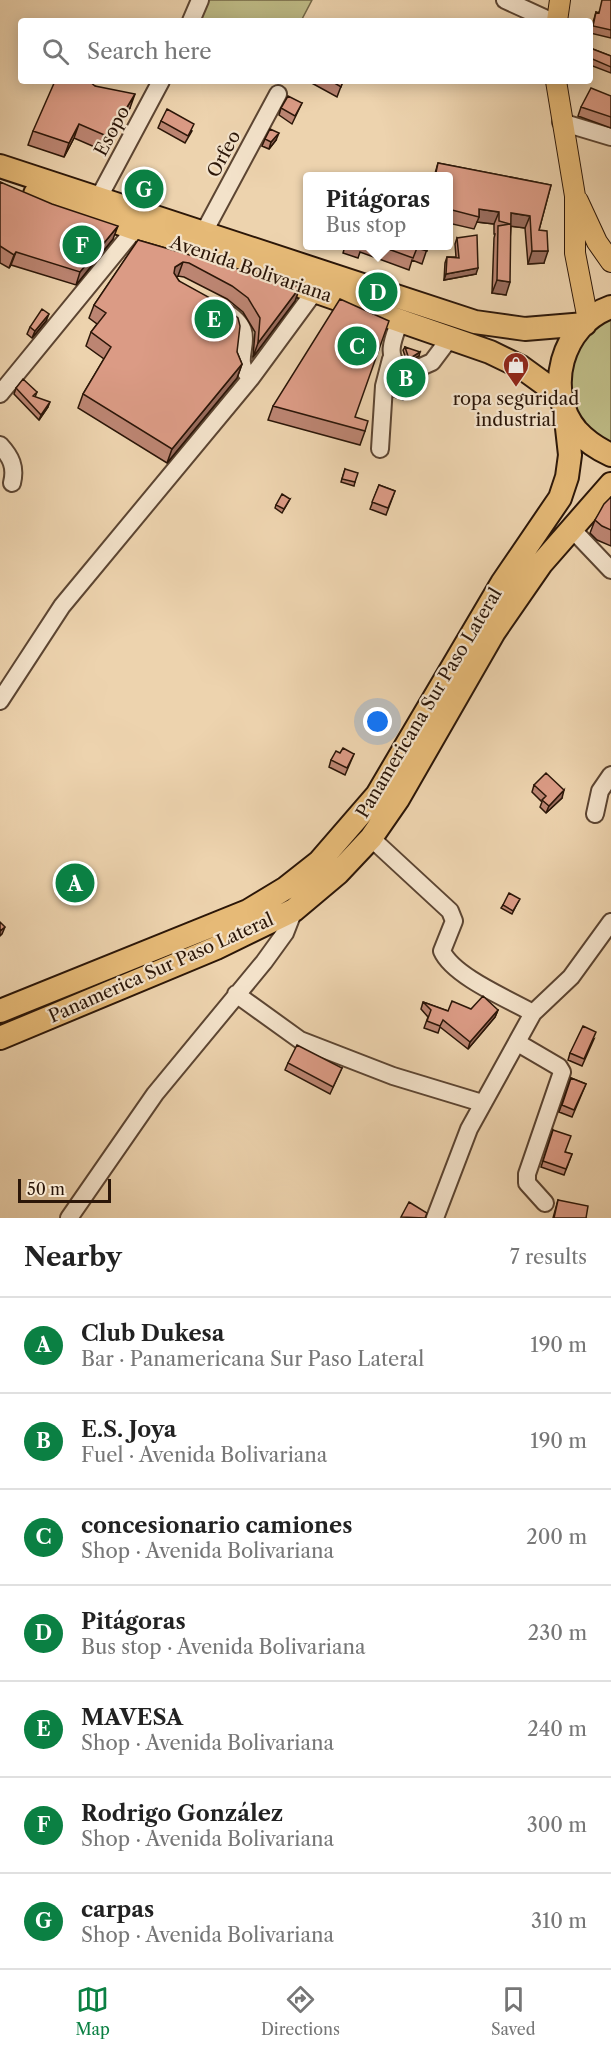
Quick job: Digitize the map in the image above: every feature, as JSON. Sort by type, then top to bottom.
[{"type":"highway","name":"Avenida Bolivariana","points":[[0,166],[475,322],[525,329],[586,322]]},
{"type":"highway","name":"Avenida Bolivariana","points":[[0,182],[400,320],[508,360],[563,403]]},
{"type":"highway","points":[[586,322],[611,307]]},
{"type":"highway","name":"Panamericana Sur Paso Lateral","points":[[0,1011],[248,911],[286,888],[319,862],[356,822],[377,795],[502,583],[560,498],[570,455],[560,374],[564,354],[574,335],[586,322]]},
{"type":"highway","points":[[563,403],[576,430],[592,446],[611,455]]},
{"type":"highway","name":"Panamerica Sur Paso Lateral","points":[[0,1038],[216,948],[294,910],[338,873],[371,837],[398,799],[494,632],[541,564],[611,484]]},
{"type":"main road","points":[[557,18],[560,0]]},
{"type":"main road","points":[[556,84],[575,196],[575,253],[586,322]]},
{"type":"main road","points":[[575,196],[597,242],[611,262]]},
{"type":"street","points":[[192,18],[200,0]]},
{"type":"street","points":[[505,0],[544,18]]},
{"type":"street","name":"Esopo","points":[[98,199],[159,84]]},
{"type":"street","name":"Orfeo","points":[[204,232],[278,94]]},
{"type":"street","points":[[561,122],[611,137]]},
{"type":"street","points":[[0,394],[135,229]]},
{"type":"street","points":[[0,701],[62,606],[251,378],[315,291]]},
{"type":"street","points":[[207,302],[235,317],[244,329],[244,348],[240,363],[243,371],[251,378]]},
{"type":"street","points":[[400,320],[391,347],[401,365]]},
{"type":"street","points":[[380,448],[384,386],[401,365],[432,362],[450,338]]},
{"type":"street","points":[[0,446],[11,457],[14,474],[12,483]]},
{"type":"street","points":[[571,528],[611,570]]},
{"type":"street","points":[[595,814],[600,791],[611,775]]},
{"type":"street","points":[[371,837],[450,911],[454,921],[442,951],[446,960],[458,970],[533,1013]]},
{"type":"street","points":[[69,1218],[155,1094],[285,933],[294,910]]},
{"type":"street","points":[[435,1218],[459,1152],[482,1103],[533,1013],[571,977],[611,922]]},
{"type":"street","points":[[236,994],[300,1040],[393,1076],[482,1103]]},
{"type":"street","points":[[518,1043],[559,1067],[562,1072],[527,1174],[527,1183],[545,1203]]},
{"type":"shaded area","points":[[204,0],[312,0],[303,18],[195,18]]},
{"type":"shaded area","points":[[611,317],[611,445],[588,428],[578,415],[570,392],[570,379],[571,366],[580,343],[593,329]]},
{"type":"building","points":[[602,0],[611,0],[611,30],[593,26]]},
{"type":"building","points":[[593,49],[611,56],[611,67],[593,59]]},
{"type":"building","points":[[54,84],[93,84],[135,94],[109,137],[79,124],[69,143],[33,131]]},
{"type":"building","points":[[591,88],[611,96],[611,117],[581,107]]},
{"type":"building","points":[[288,96],[302,103],[295,116],[281,108]]},
{"type":"building","points":[[167,109],[194,124],[188,136],[161,121]]},
{"type":"building","points":[[270,129],[279,133],[271,142],[265,139]]},
{"type":"building","points":[[438,163],[551,185],[539,230],[547,231],[548,251],[532,251],[530,216],[511,213],[510,282],[497,280],[498,226],[510,224],[499,221],[499,212],[479,209],[479,217],[453,210],[453,172],[436,172]]},
{"type":"building","points":[[0,182],[52,204],[118,226],[80,272],[16,252],[14,255],[0,246]]},
{"type":"building","points":[[477,235],[478,268],[446,274],[447,257],[459,258],[457,238]]},
{"type":"building","points":[[138,240],[300,287],[258,343],[260,318],[248,298],[232,286],[189,263],[183,262],[175,267],[174,273],[179,281],[221,304],[238,318],[240,326],[237,352],[242,364],[172,449],[83,394],[111,347],[91,332],[106,313],[94,305]]},
{"type":"building","points":[[391,250],[416,250],[413,258]]},
{"type":"building","points":[[340,299],[389,321],[355,417],[368,421],[365,431],[273,406]]},
{"type":"building","points":[[42,309],[49,314],[35,331],[30,327]]},
{"type":"building","points":[[405,347],[420,352],[409,359]]},
{"type":"building","points":[[406,371],[412,376],[404,396],[395,393],[399,373]]},
{"type":"building","points":[[23,379],[37,392],[33,396],[50,402],[41,415],[16,388]]},
{"type":"building","points":[[345,469],[358,473],[355,482],[342,479]]},
{"type":"building","points":[[379,485],[395,491],[388,508],[372,502]]},
{"type":"building","points":[[282,494],[290,499],[284,509],[276,505]]},
{"type":"building","points":[[611,497],[611,530],[595,520]]},
{"type":"building","points":[[343,748],[354,754],[347,768],[331,760],[336,751],[340,753]]},
{"type":"building","points":[[546,773],[564,790],[549,806],[542,800],[546,796],[534,785]]},
{"type":"building","points":[[509,893],[520,899],[513,911],[503,905]]},
{"type":"building","points":[[483,996],[498,1010],[470,1042],[443,1020],[440,1026],[427,1021],[431,1010],[423,1002],[448,1011],[452,1001],[471,1009]]},
{"type":"building","points":[[583,1026],[596,1032],[584,1059],[570,1053]]},
{"type":"building","points":[[297,1045],[342,1068],[333,1087],[288,1063]]},
{"type":"building","points":[[571,1078],[586,1084],[574,1110],[562,1105]]},
{"type":"building","points":[[553,1130],[571,1136],[565,1152],[572,1154],[566,1169],[543,1161]]},
{"type":"building","points":[[558,1200],[588,1206],[586,1218],[554,1218]]},
{"type":"building","points":[[409,1202],[427,1213],[425,1218],[401,1217]]},
{"type":"place","name":"carpas","points":[[144,189]]},
{"type":"place","name":"Rodrigo González","points":[[82,245]]},
{"type":"place","name":"Pitágoras","points":[[378,292]]},
{"type":"place","name":"MAVESA","points":[[214,319]]},
{"type":"place","name":"concesionario camiones","points":[[357,346]]},
{"type":"place","name":"E.S. Joya","points":[[406,378]]},
{"type":"place","name":"ropa seguridad industrial","points":[[516,388]]},
{"type":"place","name":"Club Dukesa","points":[[75,883]]}]
